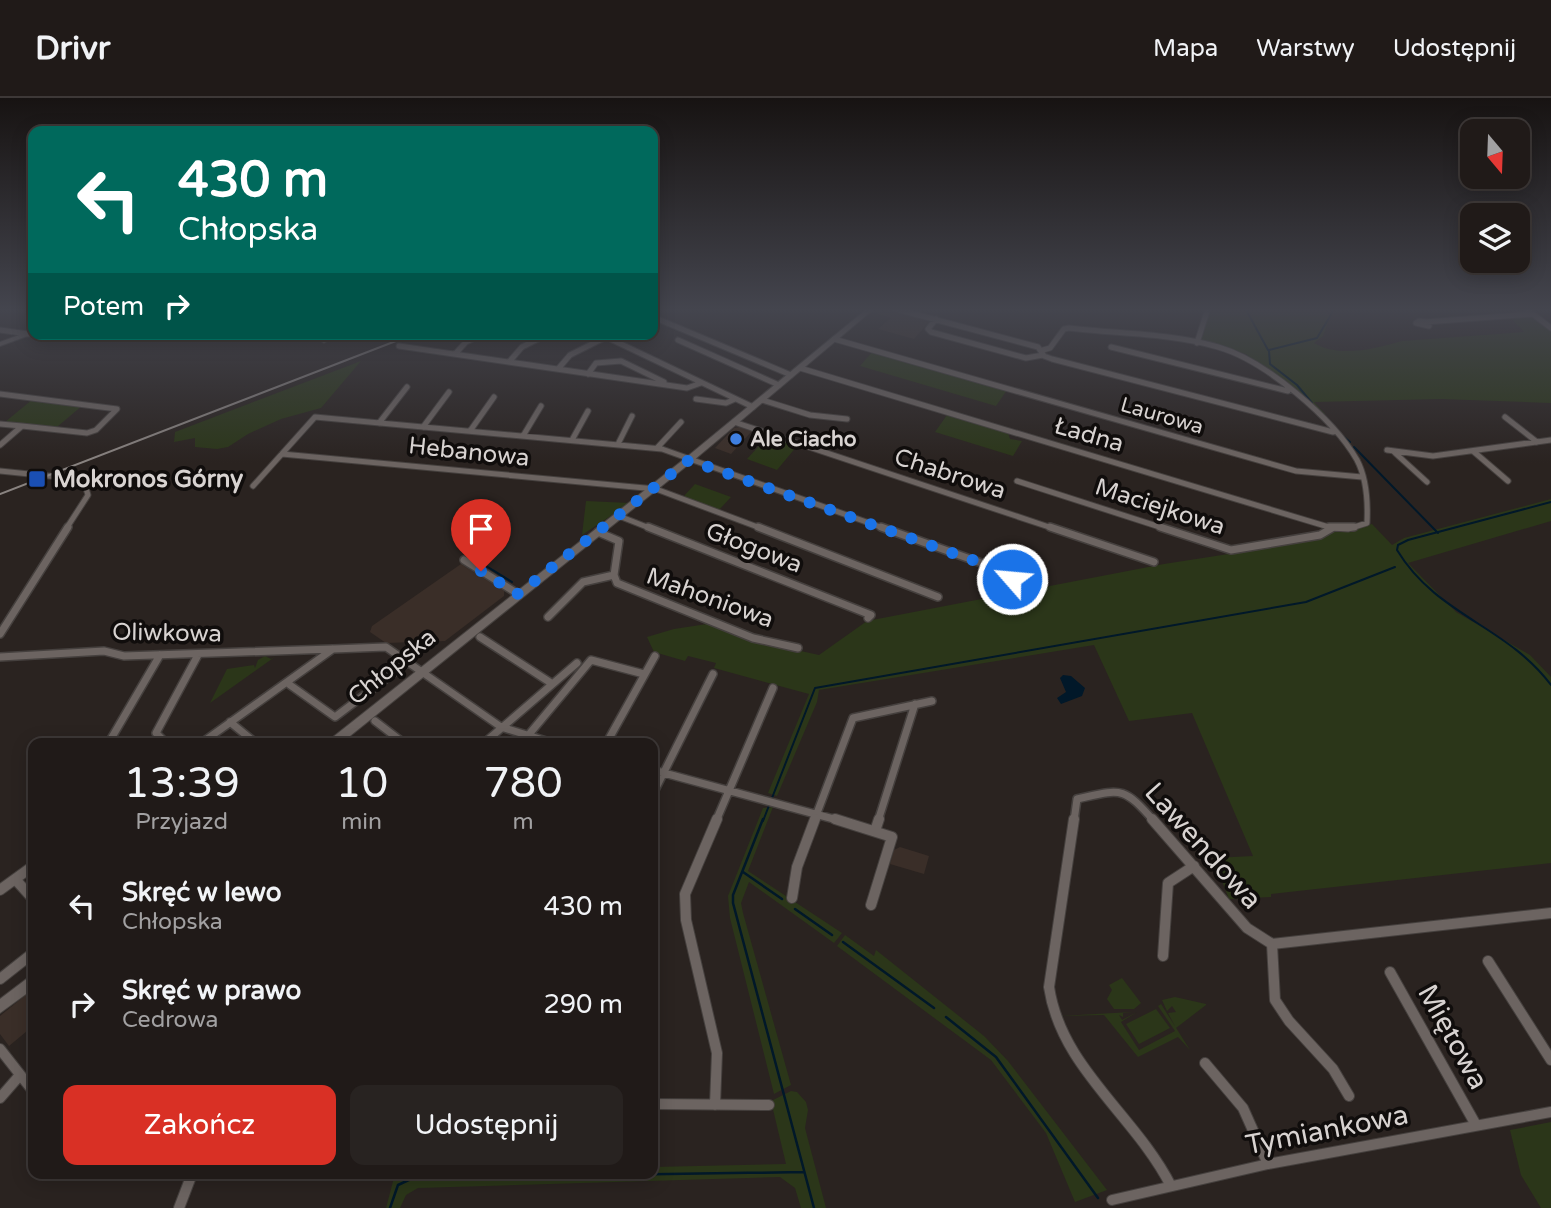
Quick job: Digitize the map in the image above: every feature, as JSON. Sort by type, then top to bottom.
[{"type":"street","points":[[494,360],[690,388],[701,383]]},
{"type":"street","points":[[558,369],[566,360]]},
{"type":"street","points":[[653,360],[753,407]]},
{"type":"street","points":[[722,360],[779,385]]},
{"type":"street","points":[[756,360],[791,375]]},
{"type":"street","name":"Chłopska","points":[[340,738],[689,460],[810,360]]},
{"type":"street","name":"Laurowa","points":[[907,360],[1296,471],[1362,477]]},
{"type":"street","points":[[1070,360],[1274,419],[1333,432]]},
{"type":"street","points":[[1163,360],[1289,391]]},
{"type":"street","points":[[1248,360],[1289,391],[1333,432],[1351,451],[1362,477]]},
{"type":"street","points":[[589,374],[596,363],[619,361],[671,385]]},
{"type":"street","name":"Ładna","points":[[800,368],[1332,528],[1348,529],[1367,523],[1368,506],[1362,477]]},
{"type":"street","points":[[379,423],[407,387]]},
{"type":"street","points":[[423,427],[449,392]]},
{"type":"street","points":[[0,394],[117,409],[91,432],[0,424]]},
{"type":"street","points":[[470,431],[494,397]]},
{"type":"street","points":[[696,399],[726,403],[735,399]]},
{"type":"street","points":[[762,400],[810,415],[847,419]]},
{"type":"street","points":[[523,436],[541,406]]},
{"type":"street","points":[[572,440],[588,411]]},
{"type":"street","points":[[618,444],[632,416]]},
{"type":"street","points":[[253,486],[315,417],[657,448],[1012,574],[1012,579]]},
{"type":"street","points":[[1505,417],[1537,442]]},
{"type":"street","points":[[657,448],[681,422]]},
{"type":"street","name":"Chabrowa","points":[[734,422],[1154,562]]},
{"type":"street","points":[[0,445],[22,426]]},
{"type":"street","points":[[1427,482],[1389,450],[1433,457],[1551,440]]},
{"type":"street","points":[[1474,451],[1508,481]]},
{"type":"street","name":"Hebanowa","points":[[282,454],[652,489],[922,588],[939,597]]},
{"type":"street","points":[[0,471],[78,479],[87,491],[86,501],[0,634]]},
{"type":"street","name":"Maciejkowa","points":[[1017,481],[1231,550],[1320,535],[1332,528]]},
{"type":"street","name":"Głogowa","points":[[619,516],[871,615],[868,618]]},
{"type":"street","name":"Mahoniowa","points":[[598,532],[619,541],[614,575],[617,583],[753,638],[798,648]]},
{"type":"street","points":[[464,560],[518,594]]},
{"type":"street","name":"Mahoniowa","points":[[548,617],[583,582],[614,575]]},
{"type":"street","points":[[480,637],[551,682]]},
{"type":"street","name":"Oliwkowa","points":[[0,657],[104,651],[124,656],[198,655],[386,647],[502,727],[534,738]]},
{"type":"street","points":[[208,738],[333,649]]},
{"type":"street","points":[[112,738],[160,655]]},
{"type":"street","points":[[161,738],[156,733],[198,655]]},
{"type":"street","points":[[609,738],[655,656]]},
{"type":"street","points":[[527,736],[592,660],[645,674]]},
{"type":"street","points":[[290,685],[335,717],[408,662]]},
{"type":"street","points":[[490,738],[551,682],[577,663]]},
{"type":"street","points":[[658,784],[713,674]]},
{"type":"street","points":[[715,1105],[717,1053],[686,919],[685,894],[774,688]]},
{"type":"street","points":[[792,898],[797,866],[853,718],[933,701]]},
{"type":"street","points":[[875,831],[915,704]]},
{"type":"street","points":[[375,721],[397,738]]},
{"type":"street","points":[[230,722],[250,738]]},
{"type":"street","points":[[658,772],[817,812],[892,836],[871,905]]},
{"type":"street","name":"Lawendowa","points":[[1171,1186],[1159,1163],[1061,1036],[1052,1013],[1049,987],[1077,799],[1114,791],[1130,795],[1247,928],[1272,944]]},
{"type":"street","points":[[1163,956],[1168,883],[1194,866]]},
{"type":"street","points":[[0,890],[28,870]]},
{"type":"street","points":[[15,879],[28,893]]},
{"type":"street","points":[[1349,1096],[1333,1069],[1289,1021],[1275,1000],[1272,944],[1551,913]]},
{"type":"street","points":[[0,979],[28,957]]},
{"type":"street","points":[[1488,961],[1551,1060]]},
{"type":"street","name":"Miętowa","points":[[1390,972],[1476,1125]]},
{"type":"street","points":[[0,1007],[28,985]]},
{"type":"street","points":[[0,1049],[28,1085]]},
{"type":"street","points":[[1205,1063],[1243,1108],[1268,1164]]},
{"type":"street","points":[[0,1098],[20,1076]]},
{"type":"street","points":[[658,1104],[769,1105]]},
{"type":"street","name":"Tymiankowa","points":[[1112,1200],[1268,1164],[1551,1112]]},
{"type":"street","points":[[179,1208],[190,1179]]},
{"type":"shaded area","points":[[734,428],[752,431],[731,454],[715,448]]},
{"type":"shaded area","points":[[461,564],[504,591],[504,596],[445,641],[386,643],[370,632],[372,626]]},
{"type":"shaded area","points":[[900,847],[929,856],[924,874],[890,864],[894,850]]},
{"type":"shaded area","points":[[28,993],[28,1030],[9,1046],[0,1034],[0,1016]]},
{"type":"green space","points":[[865,360],[903,360],[1007,390],[996,406],[860,366]]},
{"type":"green space","points":[[1253,360],[1551,360],[1551,403],[1441,399],[1314,402],[1325,414],[1319,414]]},
{"type":"green space","points":[[361,361],[321,408],[281,419],[248,434],[228,447],[195,447],[195,438],[174,442],[175,432]]},
{"type":"green space","points":[[33,399],[83,405],[57,427],[5,422]]},
{"type":"green space","points":[[947,415],[1008,433],[1010,439],[1022,441],[1013,456],[935,432]]},
{"type":"green space","points":[[768,436],[797,446],[777,470],[747,459]]},
{"type":"green space","points":[[695,484],[731,497],[719,510],[683,497]]},
{"type":"green space","points":[[1551,499],[1551,521],[1408,563],[1456,612],[1530,655],[1551,677],[1551,863],[1271,894],[1271,897],[1229,899],[1213,858],[1253,856],[1192,713],[1129,721],[1094,645],[819,690],[817,702],[777,796],[768,793],[809,694],[714,668],[716,663],[688,656],[685,661],[654,652],[647,637],[674,629],[707,624],[751,640],[819,655],[867,621],[1235,553],[1372,524],[1392,545],[1404,538]]},
{"type":"green space","points":[[586,501],[630,503],[582,535]]},
{"type":"green space","points":[[265,656],[271,659],[276,656],[210,703],[227,669],[254,665],[255,668],[258,660]]},
{"type":"green space","points":[[773,807],[748,871],[842,933],[834,943],[749,882],[741,903],[743,913],[791,1085],[774,1094],[730,918],[728,896],[763,808]]},
{"type":"green space","points":[[845,935],[874,956],[876,950],[984,1036],[1008,1061],[1107,1190],[1075,1202],[1046,1133],[991,1060],[837,946]]},
{"type":"green space","points":[[1122,978],[1141,1003],[1134,1009],[1114,1009],[1107,999],[1112,990],[1109,985]]},
{"type":"green space","points":[[1175,997],[1206,1005],[1176,1028],[1168,1013],[1176,1012],[1172,1006],[1167,1011],[1162,1000]]},
{"type":"green space","points":[[1161,1004],[1190,1050],[1178,1037],[1138,1057],[1104,1015],[1059,1016],[1133,1012],[1123,1013],[1123,1017],[1119,1015],[1122,1020],[1137,1012],[1121,1022],[1139,1050],[1175,1031],[1158,1006]]},
{"type":"green space","points":[[1156,1009],[1170,1028],[1139,1044],[1126,1024]]},
{"type":"green space","points":[[791,1091],[797,1092],[806,1102],[808,1110],[805,1128],[826,1208],[801,1208],[795,1188],[780,1177],[418,1188],[406,1195],[400,1208],[386,1208],[394,1179],[658,1179],[658,1167],[786,1164],[771,1101]]},
{"type":"green space","points":[[1551,1122],[1551,1208],[1541,1208],[1521,1175],[1510,1130]]},
{"type":"water","points":[[1063,675],[1071,676],[1085,688],[1082,696],[1061,704],[1057,698],[1066,692],[1060,678]]},
{"type":"waterway","points":[[1270,360],[1270,364],[1297,385],[1312,403]]},
{"type":"waterway","points":[[1344,437],[1350,442]]},
{"type":"waterway","points":[[1354,447],[1437,532]]},
{"type":"waterway","points":[[1437,532],[1551,502]]},
{"type":"waterway","points":[[1437,532],[1408,540],[1398,545],[1397,550],[1413,572],[1432,590],[1514,648],[1551,685]]},
{"type":"waterway","points":[[470,556],[512,582]]},
{"type":"waterway","points":[[772,798],[815,688],[1306,602],[1395,567]]},
{"type":"waterway","points":[[763,821],[770,803]]},
{"type":"waterway","points":[[763,819],[733,895],[733,903],[814,1208]]},
{"type":"waterway","points":[[743,872],[782,899]]},
{"type":"waterway","points":[[795,909],[832,935]]},
{"type":"waterway","points":[[843,942],[934,1008]]},
{"type":"waterway","points":[[946,1017],[996,1057],[1098,1198]]},
{"type":"waterway","points":[[658,1174],[804,1172]]},
{"type":"waterway","points":[[390,1208],[398,1185],[411,1179]]},
{"type":"railway","points":[[0,494],[347,360]]},
{"type":"place","name":"Ale Ciacho","points":[[736,439]]},
{"type":"place","name":"Mokronos Górny","points":[[37,479]]},
{"type":"route","points":[[481,571],[518,594],[689,460],[1012,574],[1012,579]]}]
